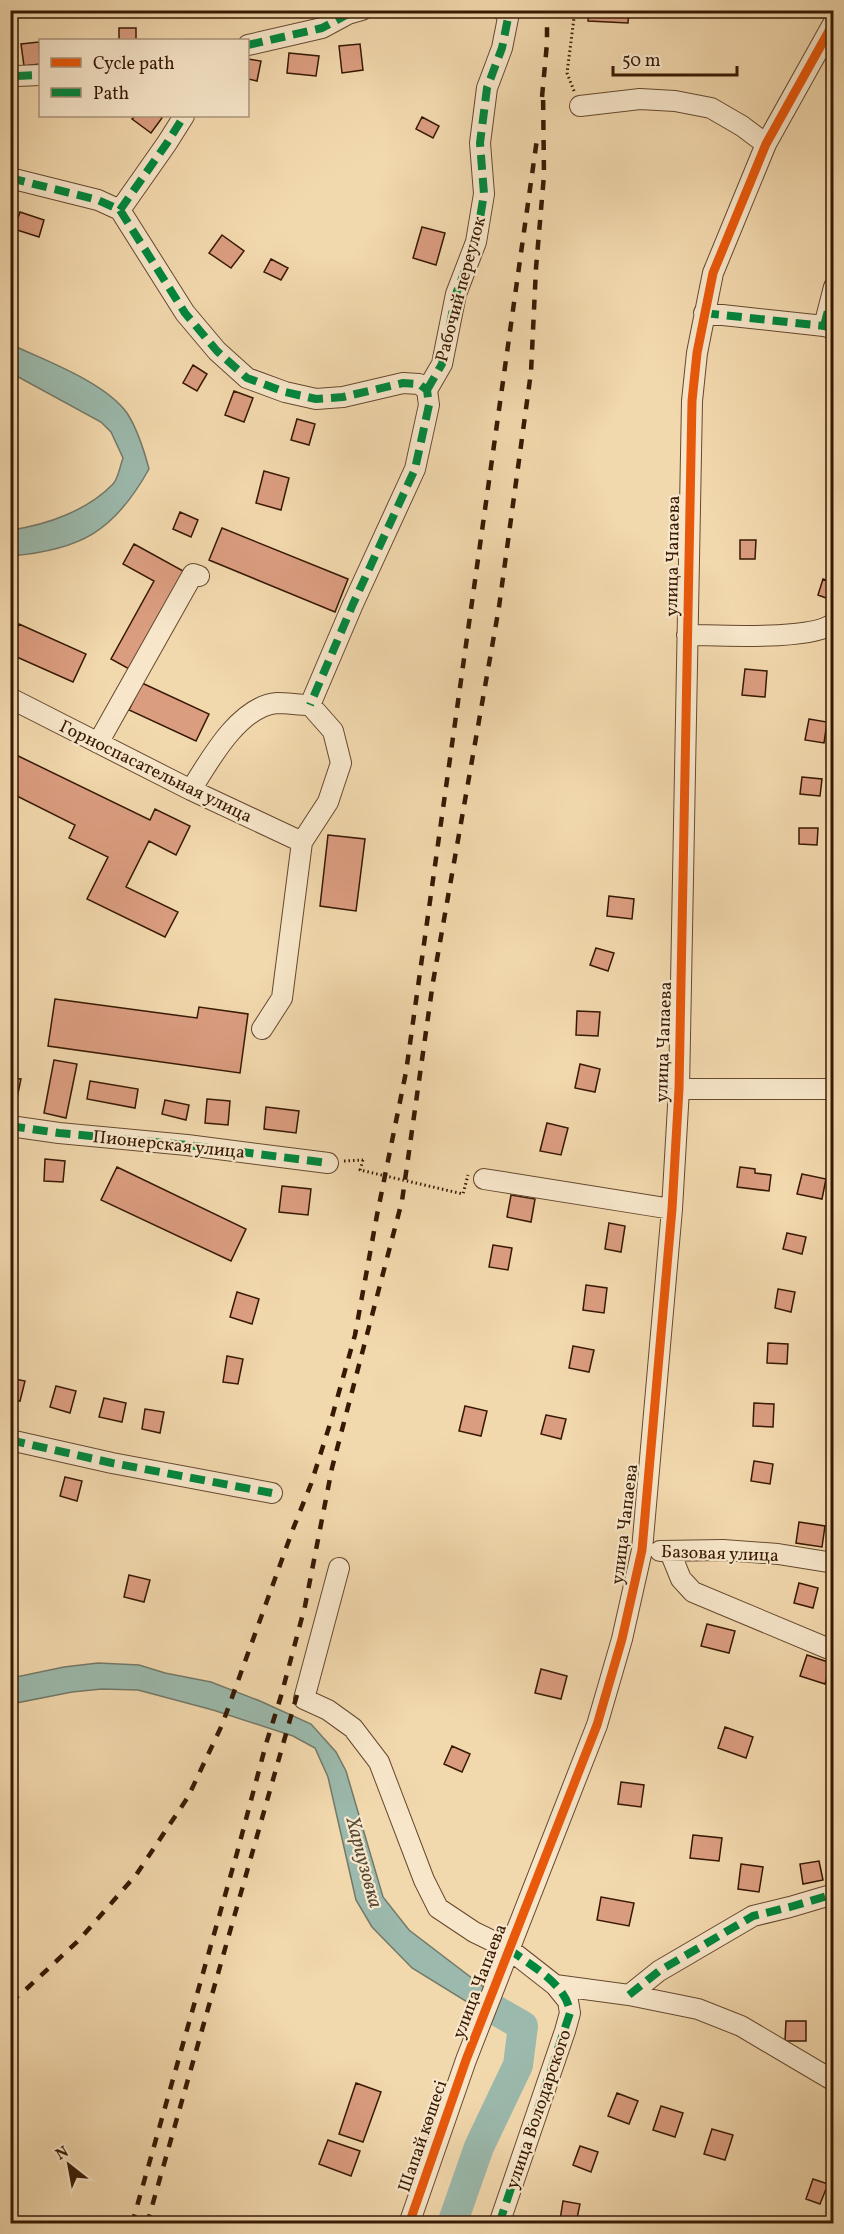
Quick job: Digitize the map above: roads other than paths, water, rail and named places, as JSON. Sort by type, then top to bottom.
[{"type":"street","points":[[249,45],[322,28],[348,14],[362,10]]},
{"type":"street","name":"Рабочий переулок","points":[[427,390],[442,364],[456,294],[477,242],[484,194],[480,142],[487,88],[502,48],[508,18],[504,10]]},
{"type":"street","name":"улица Чапаева","points":[[466,2060],[597,1725],[622,1639],[642,1550],[672,1209],[679,1089],[692,401],[697,353],[713,273],[766,144],[834,22]]},
{"type":"street","points":[[17,76],[39,75]]},
{"type":"street","points":[[580,106],[640,99],[675,101],[711,108],[742,126],[766,144]]},
{"type":"street","points":[[120,210],[183,117]]},
{"type":"street","points":[[10,178],[98,200],[120,210],[185,313],[217,351],[247,378],[285,392],[316,399],[343,397],[403,383],[419,384],[427,390],[429,405],[415,469],[310,705]]},
{"type":"street","points":[[704,313],[829,328],[834,287]]},
{"type":"street","points":[[98,743],[193,574],[199,576]]},
{"type":"street","points":[[687,635],[810,632],[834,623]]},
{"type":"street","name":"Горноспасательная улица","points":[[10,698],[302,843]]},
{"type":"street","points":[[192,790],[218,746],[248,715],[275,703],[310,705],[333,731],[341,763],[328,802],[302,843],[282,999],[262,1029]]},
{"type":"street","points":[[679,1089],[834,1089]]},
{"type":"street","name":"Пионерская улица","points":[[10,1126],[328,1162]]},
{"type":"street","points":[[476,1177],[672,1209]]},
{"type":"street","points":[[10,1440],[112,1463],[272,1493]]},
{"type":"street","name":"Базовая улица","points":[[642,1550],[670,1552],[723,1550],[778,1554],[834,1563]]},
{"type":"street","points":[[670,1552],[681,1579],[693,1592],[834,1651]]},
{"type":"street","name":"улица Володарского","points":[[339,1568],[304,1699],[328,1710],[352,1728],[379,1762],[420,1870],[438,1908],[474,1932],[509,1949],[555,1985],[568,2001],[570,2013],[499,2223]]},
{"type":"street","points":[[629,1995],[659,1971],[753,1916],[834,1893]]},
{"type":"street","points":[[555,1985],[629,1995],[698,2009],[741,2025],[834,2080]]},
{"type":"street","name":"Шапай көшесі","points":[[409,2223],[466,2060]]},
{"type":"water","points":[[10,344],[73,373],[104,391],[117,402],[127,413],[134,426],[149,469],[136,491],[122,508],[108,523],[93,534],[57,549],[11,556],[11,530],[52,520],[91,502],[115,482],[123,458],[111,432],[101,422],[11,373]]},
{"type":"water","points":[[98,1663],[139,1665],[165,1673],[211,1682],[311,1724],[336,1752],[346,1771],[383,1897],[409,1930],[523,2017],[516,2032],[412,1968],[372,1927],[356,1900],[328,1777],[315,1748],[293,1736],[213,1710],[138,1690],[102,1689],[72,1692],[11,1704],[11,1678],[64,1667]]},
{"type":"waterway","name":"Хариузовка","points":[[452,2224],[479,2147],[518,2065],[523,2026],[485,2004]]},
{"type":"railway","points":[[542,97],[547,43],[547,10]]},
{"type":"railway","points":[[132,2224],[305,1606],[332,1468],[402,1201],[433,982],[499,607],[531,372],[536,268],[544,175],[543,90]]},
{"type":"railway","points":[[10,2001],[21,1994],[79,1940],[136,1875],[188,1797],[222,1725],[311,1484],[330,1424],[355,1335],[406,1072],[537,139]]},
{"type":"railway","points":[[147,2224],[297,1695]]}]
